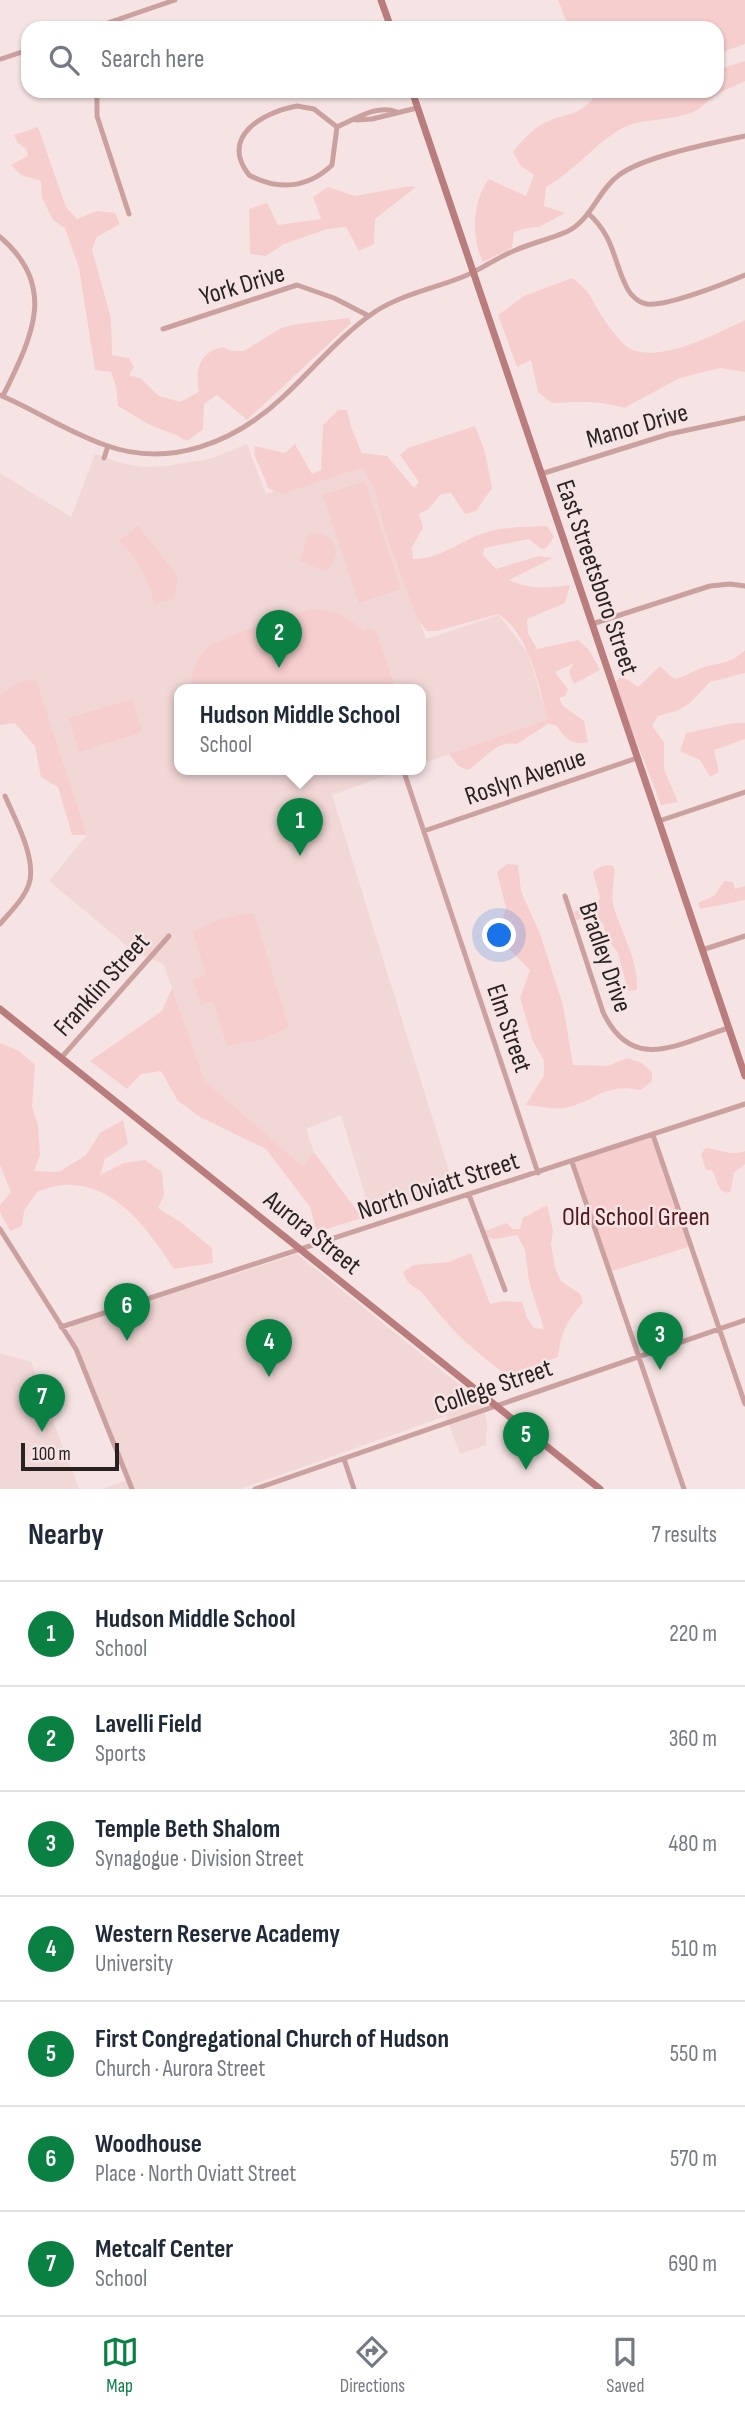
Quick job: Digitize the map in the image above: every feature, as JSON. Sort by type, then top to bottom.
[{"type":"main road","points":[[382,0],[389,21]]},
{"type":"main road","name":"East Streetsboro Street","points":[[414,98],[745,1076]]},
{"type":"main road","name":"Aurora Street","points":[[0,1009],[600,1489]]},
{"type":"street","points":[[114,21],[175,0]]},
{"type":"street","points":[[1,59],[21,52]]},
{"type":"street","points":[[97,98],[97,116],[128,214]]},
{"type":"street","points":[[310,107],[337,127],[332,165],[297,185],[273,184],[252,177],[245,169],[238,152],[239,142],[247,132],[268,115],[283,109],[310,107]]},
{"type":"street","points":[[337,127],[377,109],[386,108],[397,112],[417,107]]},
{"type":"street","points":[[0,237],[11,246],[24,265],[35,294],[36,308],[29,343],[1,395],[108,446],[147,453],[165,453],[193,449],[227,438],[266,413],[369,316],[389,304],[473,272],[517,249],[568,231],[588,213],[608,185],[620,174],[634,167],[705,145],[745,136]]},
{"type":"street","points":[[588,213],[609,237],[628,291],[643,303],[656,304],[674,300],[745,275]]},
{"type":"street","name":"York Drive","points":[[163,329],[297,285],[334,298],[369,316]]},
{"type":"street","name":"Manor Drive","points":[[541,474],[669,434],[745,418]]},
{"type":"street","points":[[104,458],[108,446]]},
{"type":"street","points":[[592,624],[710,586],[745,586]]},
{"type":"street","name":"Roslyn Avenue","points":[[424,831],[637,758]]},
{"type":"street","name":"Elm Street","points":[[405,775],[538,1173]]},
{"type":"street","points":[[659,821],[745,792]]},
{"type":"street","points":[[0,924],[25,893],[30,884],[31,873],[22,834],[5,796]]},
{"type":"street","name":"Bradley Drive","points":[[565,896],[603,1012],[611,1030],[617,1036],[639,1048],[660,1050],[728,1028]]},
{"type":"street","name":"Franklin Street","points":[[61,1058],[169,936]]},
{"type":"street","points":[[702,950],[745,936]]},
{"type":"street","name":"North Oviatt Street","points":[[61,1327],[745,1104]]},
{"type":"street","points":[[653,1135],[745,1404]]},
{"type":"street","points":[[572,1162],[684,1489]]},
{"type":"street","points":[[469,1195],[505,1290]]},
{"type":"street","points":[[0,1229],[76,1349],[132,1489]]},
{"type":"street","name":"College Street","points":[[255,1489],[745,1320]]},
{"type":"street","points":[[344,1459],[354,1489]]},
{"type":"shaded area","points":[[247,444],[266,494],[366,462],[426,639],[499,615],[528,653],[548,719],[426,762],[426,684],[174,684],[174,775],[388,775],[332,795],[454,1187],[371,1215],[341,1115],[306,1129],[314,1152],[303,1168],[205,1081],[164,965],[132,950],[49,881],[87,835],[36,679],[0,711],[0,473],[71,517],[95,454],[120,463],[144,467],[209,459]]},
{"type":"shaded area","points":[[297,1254],[482,1403],[487,1422],[486,1445],[460,1454],[446,1416],[241,1489],[102,1489],[130,1479],[69,1332],[72,1326]]},
{"type":"shaded area","points":[[0,1353],[31,1362],[79,1489],[0,1489]]},
{"type":"green space","points":[[558,0],[745,0],[745,44],[724,52],[724,21],[566,21]]},
{"type":"green space","points":[[745,61],[745,81],[724,92],[724,68]]},
{"type":"green space","points":[[593,98],[714,98],[696,111],[637,123],[610,136],[546,187],[544,206],[565,213],[539,227],[514,232],[512,248],[483,262],[476,242],[475,219],[483,188],[489,179],[526,196],[534,175],[520,165],[513,152],[535,129],[584,107]]},
{"type":"green space","points":[[38,127],[66,207],[77,219],[97,211],[115,213],[120,224],[97,237],[92,250],[111,318],[112,355],[129,358],[134,367],[129,375],[140,378],[159,396],[180,402],[199,392],[200,364],[208,353],[215,350],[223,347],[231,351],[244,351],[281,328],[297,324],[349,318],[351,323],[247,420],[217,395],[204,404],[203,429],[187,441],[150,425],[118,406],[111,372],[95,370],[79,268],[65,228],[53,220],[42,198],[41,181],[21,175],[11,165],[28,156],[26,149],[18,143],[14,135]]},
{"type":"green space","points":[[328,187],[355,196],[416,187],[375,219],[374,244],[359,251],[346,227],[327,229],[284,244],[266,256],[250,254],[249,209],[267,203],[278,225],[321,219],[313,197]]},
{"type":"green space","points":[[572,278],[588,293],[621,341],[638,351],[653,353],[686,346],[745,320],[745,372],[720,368],[680,378],[624,408],[597,403],[552,403],[538,392],[531,360],[517,367],[498,315],[524,296]]},
{"type":"green space","points":[[338,410],[347,410],[362,453],[387,456],[414,488],[419,482],[400,455],[408,448],[475,426],[485,452],[492,488],[476,511],[465,514],[451,493],[441,494],[429,509],[419,514],[423,528],[412,547],[413,559],[431,557],[489,531],[547,526],[554,537],[546,548],[541,549],[529,539],[484,548],[483,555],[496,569],[539,556],[553,558],[509,580],[532,587],[570,585],[565,603],[527,619],[528,633],[537,649],[578,640],[589,650],[600,670],[574,684],[569,672],[574,663],[555,672],[568,689],[565,696],[559,698],[563,706],[584,721],[588,742],[573,742],[565,737],[556,725],[548,724],[517,744],[496,748],[468,770],[458,766],[449,754],[548,719],[531,661],[518,634],[498,614],[437,631],[427,631],[417,618],[385,532],[376,493],[363,467],[282,494],[269,489],[254,454],[255,446],[285,453],[295,444],[312,474],[321,470],[323,425]]},
{"type":"green space","points":[[365,481],[401,589],[359,603],[323,495]]},
{"type":"green space","points":[[138,526],[178,577],[174,599],[154,604],[142,570],[119,541]]},
{"type":"green space","points":[[318,533],[330,539],[336,549],[334,560],[325,571],[300,561],[308,535]]},
{"type":"green space","points":[[314,609],[335,613],[363,630],[371,628],[376,631],[394,684],[192,684],[195,665],[201,654],[210,646]]},
{"type":"green space","points":[[745,650],[745,673],[710,682],[689,704],[658,716],[652,726],[664,742],[664,769],[678,802],[661,805],[614,683],[622,676],[638,687],[660,666],[674,679],[728,661]]},
{"type":"green space","points":[[36,679],[87,835],[72,835],[58,787],[41,777],[35,746],[15,723],[0,725],[0,696],[17,683]]},
{"type":"green space","points":[[132,699],[142,732],[79,752],[69,718]]},
{"type":"green space","points":[[745,723],[745,739],[714,750],[719,772],[710,777],[700,760],[680,751],[686,733]]},
{"type":"green space","points":[[507,864],[518,865],[521,891],[540,934],[563,1005],[573,1065],[608,1066],[627,1058],[642,1063],[652,1072],[652,1081],[641,1090],[628,1088],[609,1091],[566,1108],[526,1105],[544,1075],[544,1061],[533,1041],[520,998],[530,970],[506,946],[500,929],[506,908],[497,872]]},
{"type":"green space","points":[[608,865],[615,870],[613,904],[632,956],[637,990],[628,991],[618,953],[609,941],[602,922],[592,917],[576,920],[574,912],[586,905],[595,905],[600,898],[593,872]]},
{"type":"green space","points":[[724,881],[733,882],[735,889],[745,886],[745,900],[700,909],[698,903],[715,895]]},
{"type":"green space","points":[[254,914],[289,1027],[261,1040],[227,1046],[213,1001],[201,1005],[193,980],[206,975],[193,932],[218,920]]},
{"type":"green space","points":[[172,988],[205,1081],[303,1167],[314,1152],[362,1218],[317,1232],[310,1207],[266,1149],[200,1117],[178,1101],[161,1071],[141,1074],[127,1089],[90,1061],[162,1011]]},
{"type":"green space","points":[[0,1043],[19,1051],[35,1065],[32,1107],[38,1125],[40,1155],[34,1171],[59,1172],[86,1155],[100,1133],[123,1120],[128,1144],[105,1159],[100,1175],[124,1163],[145,1160],[162,1172],[164,1195],[158,1208],[212,1248],[213,1263],[174,1269],[129,1211],[99,1191],[82,1186],[60,1185],[37,1192],[24,1211],[22,1226],[10,1231],[0,1212],[0,1205],[11,1192],[0,1165]]},
{"type":"green space","name":"Old School Green","points":[[653,1135],[691,1246],[609,1272],[572,1162]]},
{"type":"green space","points":[[706,1148],[730,1153],[745,1151],[745,1164],[734,1173],[731,1191],[728,1193],[719,1187],[712,1170],[706,1170],[701,1154]]},
{"type":"green space","points":[[547,1205],[553,1231],[551,1244],[555,1268],[561,1281],[580,1294],[583,1302],[566,1327],[558,1357],[507,1375],[462,1338],[421,1292],[408,1282],[403,1272],[414,1265],[449,1262],[471,1253],[490,1304],[504,1301],[522,1302],[527,1318],[534,1328],[544,1329],[529,1282],[525,1250],[517,1235],[488,1238],[485,1231],[507,1223],[512,1229],[520,1229],[523,1218]]},
{"type":"place","name":"Lavelli Field","points":[[279,668]]},
{"type":"place","name":"Hudson Middle School","points":[[300,856]]},
{"type":"place","name":"Woodhouse","points":[[127,1341]]},
{"type":"place","name":"Temple Beth Shalom","points":[[660,1370]]},
{"type":"place","name":"Western Reserve Academy","points":[[269,1377]]},
{"type":"place","name":"Metcalf Center","points":[[42,1432]]},
{"type":"place","name":"First Congregational Church of Hudson","points":[[526,1470]]}]
